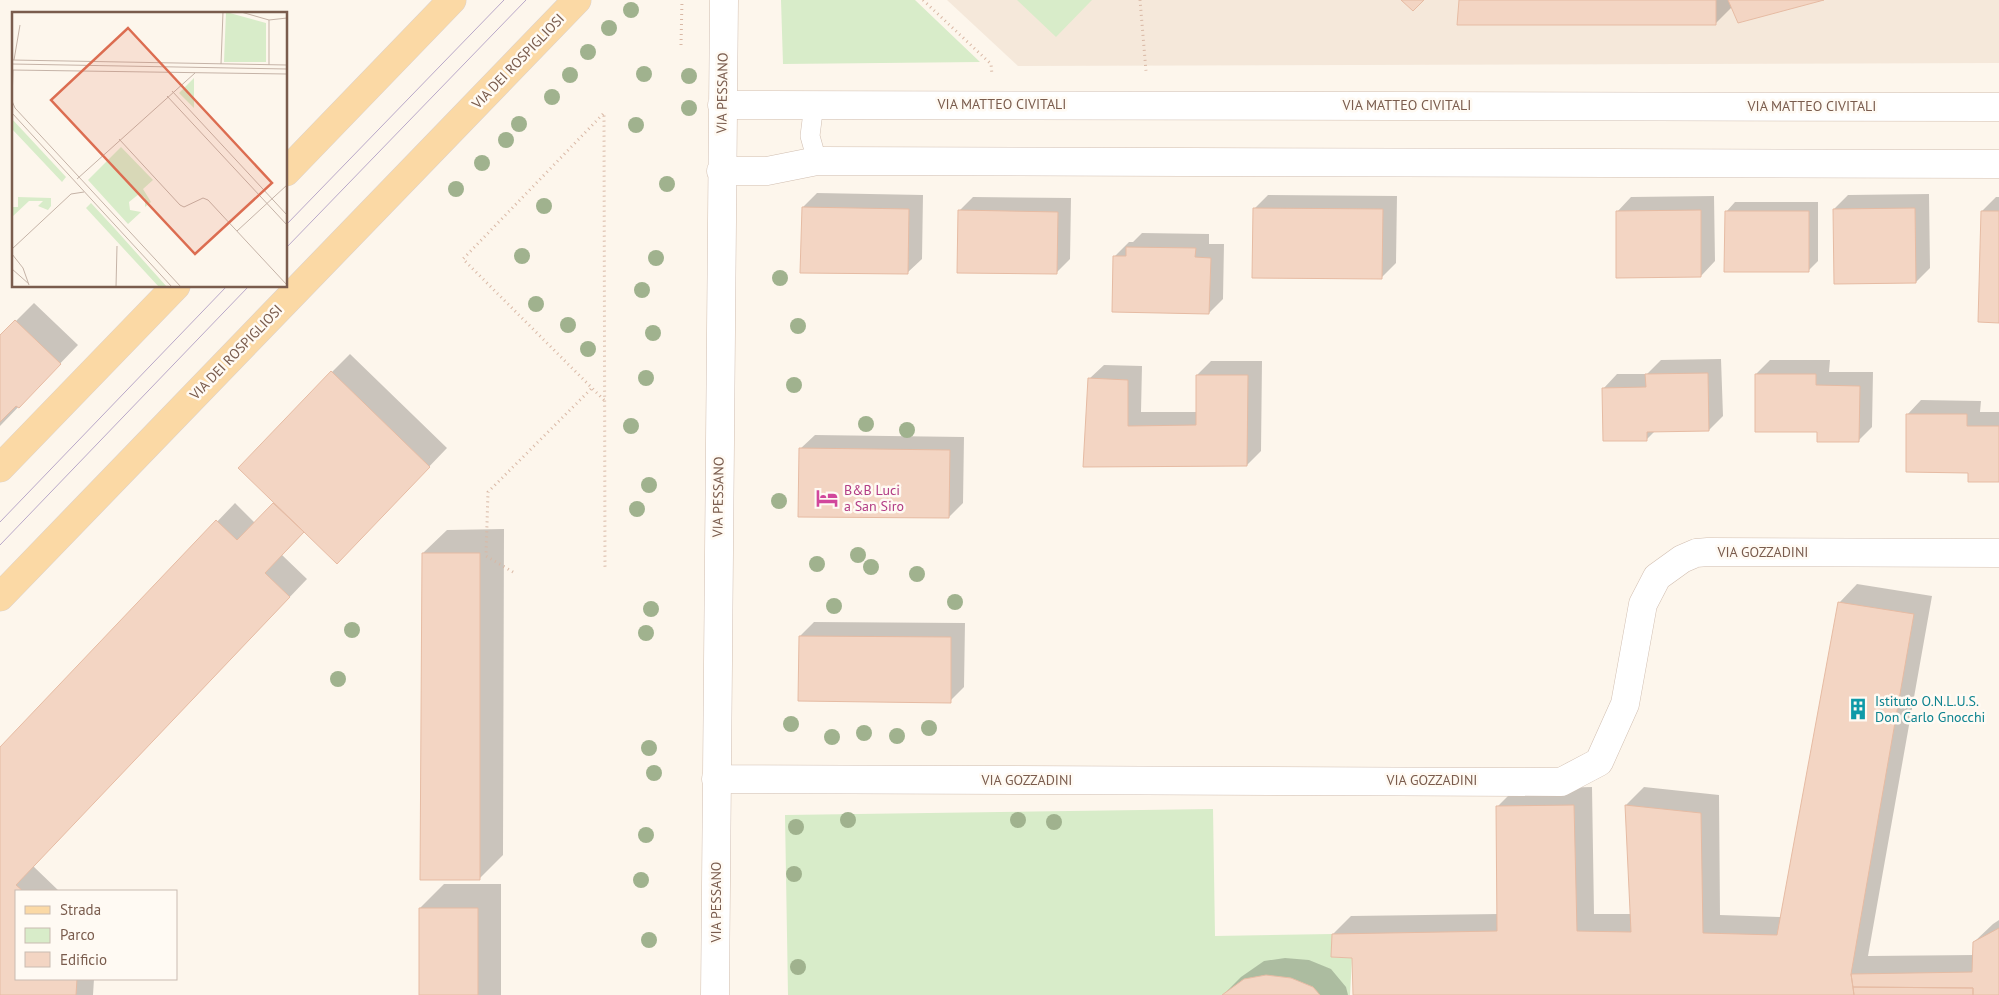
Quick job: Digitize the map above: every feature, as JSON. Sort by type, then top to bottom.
[{"type":"main road","points":[[288,170],[452,0]]},
{"type":"main road","name":"VIA DEI ROSPIGLIOSI","points":[[0,597],[576,0]]},
{"type":"main road","points":[[0,468],[174,288]]},
{"type":"street","name":"VIA PESSANO","points":[[715,995],[724,0]]},
{"type":"street","name":"VIA MATTEO CIVITALI","points":[[722,105],[1999,107]]},
{"type":"street","points":[[721,172],[767,171],[817,161],[1999,164]]},
{"type":"street","name":"VIA GOZZADINI","points":[[716,780],[1561,782],[1599,762],[1625,704],[1643,604],[1657,577],[1682,559],[1696,553],[1708,552],[1999,553]]},
{"type":"lane","points":[[814,104],[810,136],[817,161]]},
{"type":"path","points":[[681,45],[682,0]]},
{"type":"path","points":[[923,0],[991,64],[994,104]]},
{"type":"path","points":[[1140,0],[1146,71]]},
{"type":"path","points":[[604,400],[462,259],[604,113],[605,570]]},
{"type":"path","points":[[514,572],[486,556],[488,492],[592,388]]},
{"type":"shaded area","points":[[947,0],[1999,0],[1999,63],[1018,66]]},
{"type":"green space","points":[[781,0],[915,0],[980,62],[783,64]]},
{"type":"green space","points":[[1017,0],[1092,0],[1056,37]]},
{"type":"green space","points":[[1213,809],[1215,936],[1332,934],[1331,957],[1352,958],[1350,995],[1320,995],[1313,987],[1291,978],[1266,975],[1244,979],[1222,995],[788,995],[785,815]]},
{"type":"building","points":[[1401,0],[1424,0],[1413,11]]},
{"type":"building","points":[[1459,0],[1716,0],[1716,25],[1457,25]]},
{"type":"building","points":[[1728,0],[1824,0],[1738,23]]},
{"type":"building","points":[[802,207],[909,209],[908,274],[800,273]]},
{"type":"building","points":[[1253,208],[1383,209],[1382,279],[1252,278]]},
{"type":"building","points":[[1915,208],[1916,283],[1834,284],[1833,209]]},
{"type":"building","points":[[958,210],[1058,212],[1057,274],[957,273]]},
{"type":"building","points":[[1701,210],[1701,277],[1616,278],[1616,211]]},
{"type":"building","points":[[1725,211],[1809,211],[1809,272],[1724,272]]},
{"type":"building","points":[[1981,211],[1999,211],[1999,323],[1978,322]]},
{"type":"building","points":[[1126,247],[1196,248],[1195,257],[1211,258],[1209,314],[1112,312],[1113,256],[1126,256]]},
{"type":"building","points":[[15,320],[61,364],[19,408],[16,406],[0,422],[0,335]]},
{"type":"building","points":[[331,371],[430,467],[337,564],[238,468]]},
{"type":"building","points":[[1708,373],[1709,431],[1647,432],[1647,441],[1603,441],[1602,388],[1646,387],[1645,374]]},
{"type":"building","points":[[1755,374],[1816,374],[1816,385],[1860,386],[1859,442],[1817,442],[1817,432],[1755,432]]},
{"type":"building","points":[[1196,375],[1248,375],[1247,466],[1083,467],[1088,378],[1128,380],[1128,426],[1196,425]]},
{"type":"building","points":[[1906,414],[1967,414],[1967,426],[1999,426],[1999,482],[1968,482],[1968,473],[1906,472]]},
{"type":"building","points":[[799,448],[950,450],[949,518],[798,517]]},
{"type":"building","points":[[273,503],[304,532],[265,573],[290,597],[16,885],[22,890],[15,890],[15,980],[77,980],[76,995],[0,995],[0,747],[216,520],[237,540]]},
{"type":"building","points":[[422,553],[480,553],[480,880],[420,880]]},
{"type":"building","name":"Istituto O.N.L.U.S. Don Carlo Gnocchi","points":[[1838,602],[1914,614],[1851,974],[1854,995],[1353,995],[1352,958],[1331,957],[1332,934],[1497,931],[1496,806],[1574,805],[1577,931],[1631,932],[1625,805],[1701,813],[1703,933],[1777,935]]},
{"type":"building","points":[[799,636],[951,637],[951,703],[798,701]]},
{"type":"building","points":[[419,908],[478,908],[478,995],[419,995]]},
{"type":"building","points":[[1999,928],[1999,995],[1973,995],[1973,988],[1853,987],[1851,974],[1972,972],[1973,942]]},
{"type":"building","points":[[1266,975],[1291,978],[1313,987],[1320,995],[1222,995],[1244,979]]},
{"type":"building","points":[[1853,987],[1973,988],[1973,995],[1854,995]]},
{"type":"tram line","points":[[288,223],[504,0]]},
{"type":"tram line","points":[[288,246],[526,0]]},
{"type":"tram line","points":[[0,522],[225,288]]},
{"type":"tram line","points":[[0,545],[247,288]]},
{"type":"place","name":"B&B Luci a San Siro","points":[[827,498]]},
{"type":"place","name":"Istituto O.N.L.U.S. Don Carlo Gnocchi","points":[[1858,709]]}]
